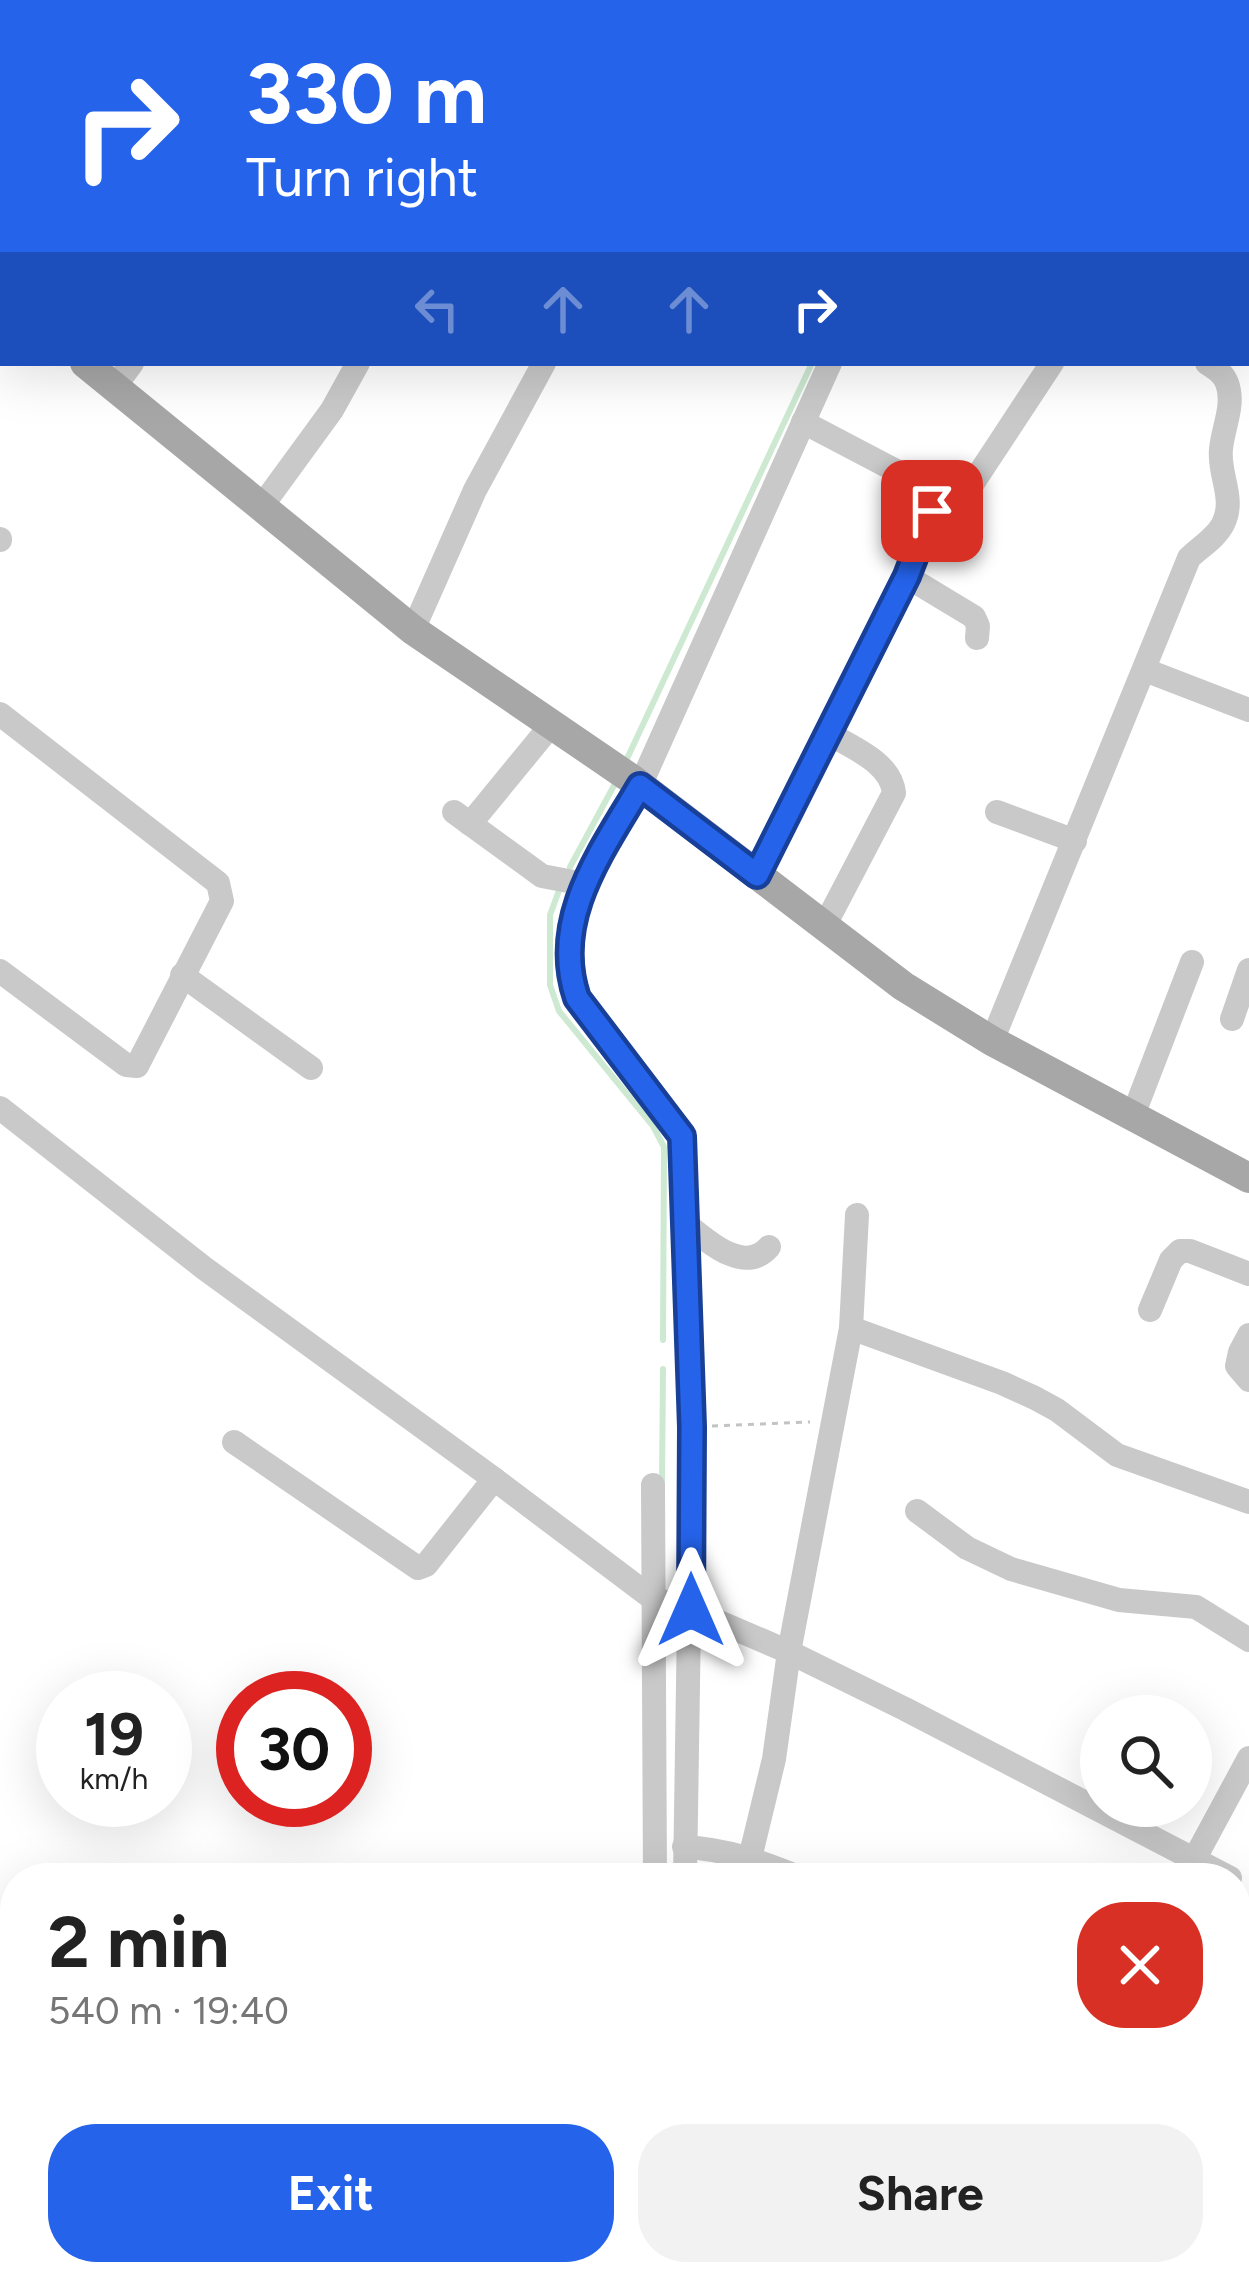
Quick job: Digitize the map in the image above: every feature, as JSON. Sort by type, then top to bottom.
[{"type":"main road","points":[[95,366],[124,375],[262,506],[413,629],[626,776],[903,986],[992,1041],[1249,1178]]},
{"type":"street","points":[[262,506],[332,410],[356,366]]},
{"type":"street","points":[[413,629],[475,490],[542,366]]},
{"type":"street","points":[[685,1863],[692,1427],[682,1136],[577,998],[568,973],[574,913],[626,776],[829,366]]},
{"type":"street","points":[[932,511],[971,486],[1050,366]]},
{"type":"street","points":[[992,1041],[1189,558],[1225,522],[1228,490],[1220,466],[1221,448],[1238,386],[1212,366]]},
{"type":"street","points":[[757,875],[907,576],[932,511],[923,485],[803,422]]},
{"type":"street","points":[[907,576],[974,616],[977,638]]},
{"type":"street","points":[[1145,670],[1249,710]]},
{"type":"street","points":[[0,714],[218,883],[222,892],[220,909],[140,1063],[130,1067],[0,970]]},
{"type":"street","points":[[552,724],[462,818],[542,876],[584,884]]},
{"type":"street","points":[[825,925],[894,793],[893,782],[880,766],[828,733]]},
{"type":"street","points":[[998,812],[1075,841]]},
{"type":"street","points":[[1132,1118],[1192,962]]},
{"type":"street","points":[[1232,1018],[1249,970]]},
{"type":"street","points":[[182,975],[311,1068]]},
{"type":"street","points":[[0,1108],[203,1268],[655,1600],[789,1652],[1204,1863]]},
{"type":"street","points":[[750,1858],[774,1759],[789,1652],[851,1328],[857,1215]]},
{"type":"street","points":[[685,1223],[706,1241],[743,1258],[763,1255],[769,1247]]},
{"type":"street","points":[[1150,1310],[1171,1260],[1180,1252],[1190,1251],[1249,1274]]},
{"type":"street","points":[[851,1328],[1002,1383],[1057,1410],[1117,1455],[1249,1502]]},
{"type":"street","points":[[1249,1335],[1237,1366],[1249,1379]]},
{"type":"street","points":[[234,1442],[418,1568],[494,1479]]},
{"type":"street","points":[[652,1485],[655,1863]]},
{"type":"street","points":[[917,1511],[967,1548],[1011,1569],[1119,1600],[1196,1607],[1249,1640]]},
{"type":"street","points":[[1195,1858],[1249,1757]]},
{"type":"street","points":[[684,1847],[715,1849],[763,1863]]},
{"type":"path","points":[[692,1427],[833,1421]]},
{"type":"waterway","points":[[625,763],[811,366]]},
{"type":"waterway","points":[[570,867],[617,780]]},
{"type":"waterway","points":[[561,885],[550,915],[550,985],[559,1011],[653,1126],[664,1147],[663,1340]]},
{"type":"waterway","points":[[662,1484],[663,1369]]},
{"type":"route","points":[[691,1610],[692,1427],[682,1136],[577,998],[568,973],[574,913],[584,884],[640,786],[757,875],[907,576],[932,511]]}]
